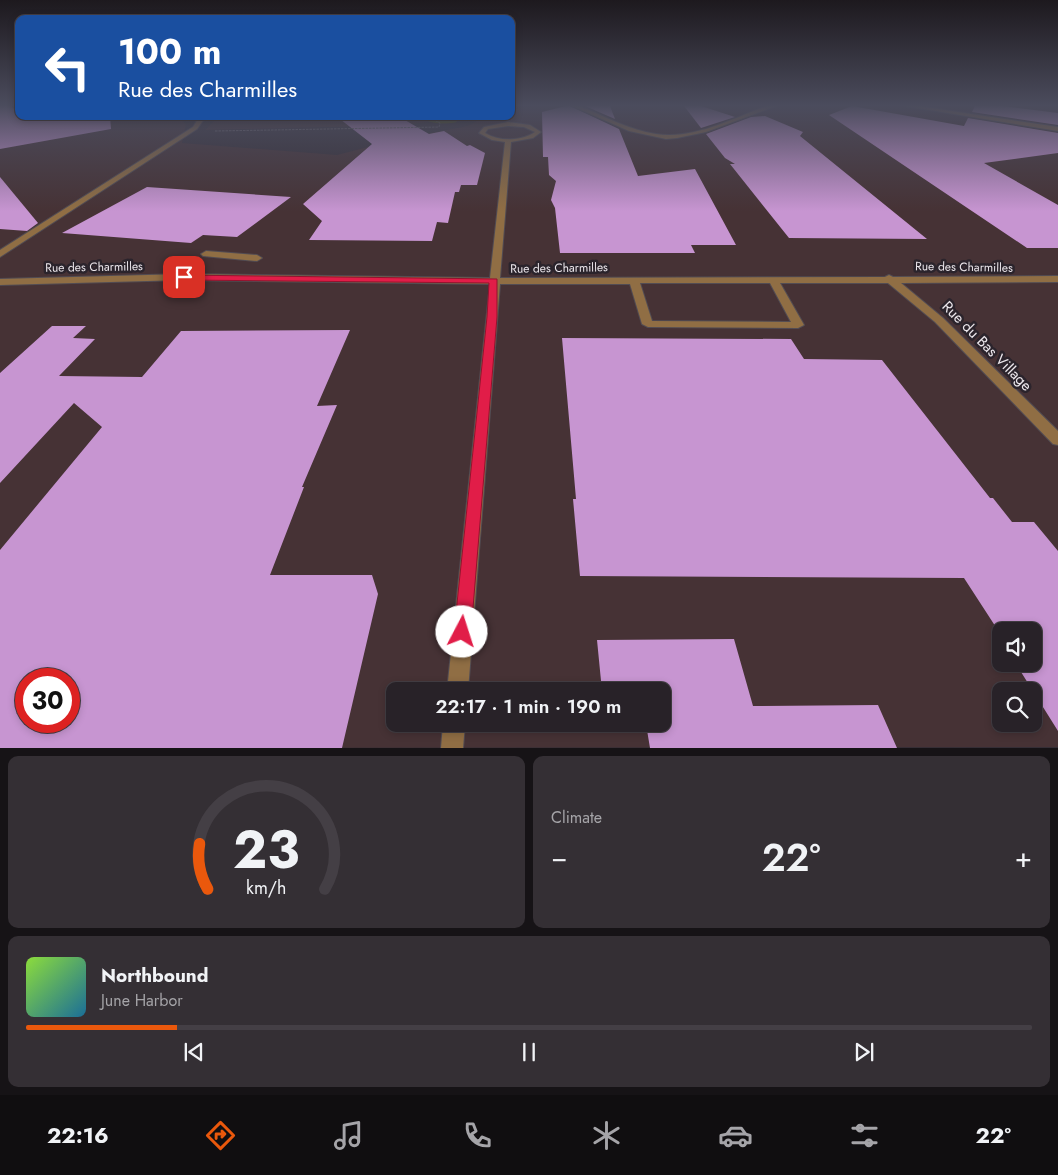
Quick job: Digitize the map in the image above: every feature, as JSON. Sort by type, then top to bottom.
[{"type":"street","points":[[0,254],[176,141]]},
{"type":"street","points":[[458,682],[508,141]]},
{"type":"street","points":[[206,254],[257,258]]},
{"type":"street","name":"Rue des Charmilles","points":[[0,282],[184,277],[494,281],[889,278],[1058,279]]},
{"type":"street","name":"Rue du Bas Village","points":[[889,278],[939,320],[1058,440]]},
{"type":"street","points":[[634,280],[648,324],[798,325],[773,279]]},
{"type":"street","points":[[452,748],[453,732]]},
{"type":"shaded area","points":[[0,141],[182,141],[182,143],[337,155],[392,141],[1058,141],[1058,747],[0,748]]},
{"type":"building","points":[[0,141],[45,141],[0,149]]},
{"type":"building","points":[[368,141],[459,141],[485,153],[477,185],[461,185],[459,192],[455,192],[448,223],[437,222],[432,241],[309,240],[322,221],[303,204],[372,144]]},
{"type":"building","points":[[543,141],[624,141],[638,176],[695,169],[736,245],[691,245],[695,253],[560,253],[555,208],[551,200],[556,181],[549,175],[548,157],[543,157]]},
{"type":"building","points":[[711,141],[806,141],[927,239],[789,238],[730,164],[735,164],[725,158]]},
{"type":"building","points":[[868,141],[1058,141],[1058,153],[984,163],[1058,205],[1058,248],[1027,248]]},
{"type":"building","points":[[0,177],[38,223],[27,231],[0,229]]},
{"type":"building","points":[[147,187],[291,197],[237,237],[203,235],[191,243],[62,233]]},
{"type":"building","points":[[52,326],[86,326],[73,338],[95,339],[59,376],[142,377],[181,331],[350,330],[317,406],[337,405],[302,487],[304,487],[270,575],[372,575],[378,594],[342,748],[0,748],[0,550],[102,427],[74,403],[0,483],[0,373]]},
{"type":"building","points":[[562,338],[791,339],[804,359],[882,360],[990,498],[993,498],[1012,522],[1034,522],[1058,551],[1058,731],[1042,705],[1042,682],[1027,682],[1021,672],[1042,672],[1042,622],[993,622],[964,578],[580,576],[573,499],[576,499]]},
{"type":"building","points":[[734,639],[753,706],[878,705],[897,748],[650,748],[647,732],[671,732],[671,682],[601,682],[597,640]]},
{"type":"route","points":[[184,277],[494,281],[462,632]]}]
